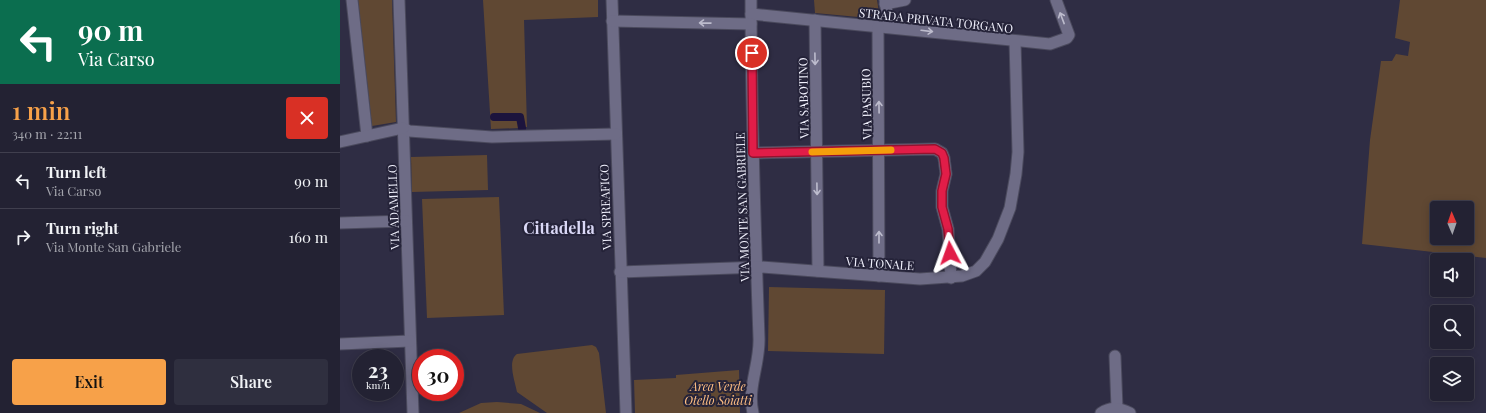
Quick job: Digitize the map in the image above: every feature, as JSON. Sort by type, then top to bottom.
[{"type":"street","points":[[352,0],[367,136]]},
{"type":"street","name":"VIA ADAMELLO","points":[[399,0],[413,413]]},
{"type":"street","name":"VIA SPREAFICO","points":[[612,0],[620,272],[626,413]]},
{"type":"street","name":"VIA MONTE SAN GABRIELE","points":[[751,0],[753,153],[759,345],[750,390],[753,413]]},
{"type":"street","points":[[885,2],[905,0]]},
{"type":"street","name":"STRADA PRIVATA TORGANO","points":[[612,21],[751,19],[815,20],[1050,44],[1067,38],[1069,35],[1056,0]]},
{"type":"street","name":"VIA PASUBIO","points":[[879,276],[879,150],[885,2]]},
{"type":"street","name":"VIA SABOTINO","points":[[815,20],[818,271]]},
{"type":"street","name":"VIA TONALE","points":[[620,272],[757,268],[920,279],[951,278],[976,271],[985,262],[998,239],[1010,208],[1018,162],[1015,41]]},
{"type":"street","points":[[340,142],[403,128],[408,131],[492,137],[616,134]]},
{"type":"street","points":[[753,153],[935,149],[942,153],[946,174],[942,191],[942,207],[948,229],[951,278]]},
{"type":"street","points":[[340,223],[406,221]]},
{"type":"street","points":[[340,344],[410,341]]},
{"type":"street","points":[[1115,356],[1117,408]]},
{"type":"street","points":[[1101,413],[1117,408],[1130,413]]},
{"type":"green space","points":[[358,0],[392,0],[396,122],[372,126]]},
{"type":"green space","points":[[483,0],[598,0],[598,17],[524,20],[527,127],[524,127],[524,118],[522,114],[501,113],[502,120],[518,118],[519,128],[491,129]]},
{"type":"green space","points":[[814,0],[877,0],[880,19],[815,13]]},
{"type":"green space","points":[[1400,0],[1486,0],[1486,258],[1474,257],[1474,253],[1442,253],[1362,244],[1370,140],[1381,61],[1392,61],[1396,54],[1408,56],[1410,42],[1395,38]]},
{"type":"green space","points":[[487,155],[488,190],[412,192],[411,157]]},
{"type":"green space","points":[[499,197],[504,315],[427,318],[422,199]]},
{"type":"green space","points":[[769,287],[885,290],[884,354],[768,351]]},
{"type":"green space","points":[[592,345],[596,347],[599,353],[606,413],[547,413],[517,392],[513,377],[512,361],[517,354]]},
{"type":"green space","name":"Area Verde Otello Soiatti","points":[[739,370],[740,413],[635,413],[634,380],[676,378],[676,375]]},
{"type":"green space","points":[[497,402],[521,404],[540,413],[459,413],[481,403]]},
{"type":"waterway","points":[[494,117],[520,117],[522,128]]},
{"type":"slow traffic","points":[[812,152],[891,150]]},
{"type":"district","name":"Cittadella","points":[[559,227]]},
{"type":"route","points":[[752,53],[753,153],[935,149],[942,153],[944,158],[946,174],[942,191],[942,207],[948,229],[950,253]]}]
